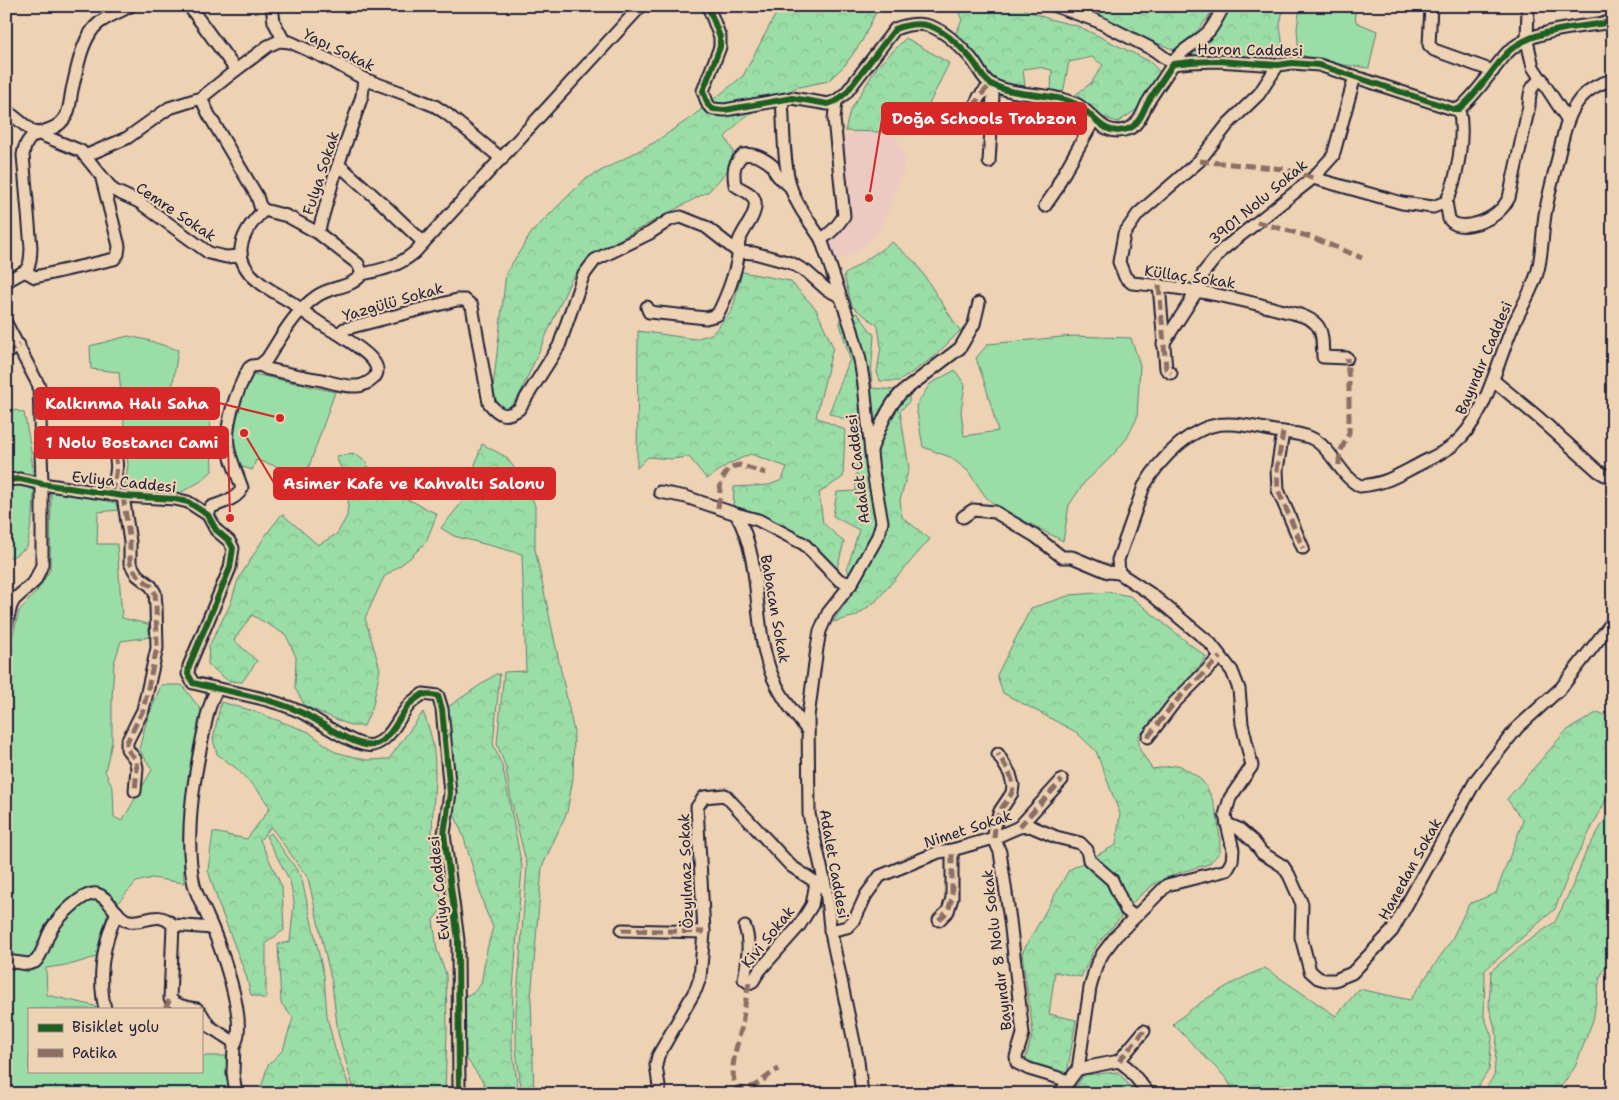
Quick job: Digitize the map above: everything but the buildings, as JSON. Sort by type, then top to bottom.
[{"type":"street","points":[[6,282],[26,272],[30,263],[31,248],[23,155],[27,141],[36,133],[62,122],[67,115],[76,74],[92,30],[100,22],[130,6]]},
{"type":"street","points":[[189,6],[236,70]]},
{"type":"street","points":[[272,6],[274,22],[284,41]]},
{"type":"street","points":[[208,515],[211,507],[236,496],[242,488],[229,451],[228,442],[231,412],[249,368],[267,359],[301,310],[323,292],[352,283],[362,274],[399,264],[411,255],[502,159],[641,6]]},
{"type":"street","points":[[708,6],[720,37],[720,47],[703,91],[708,105],[713,109],[725,110],[792,98],[828,104],[836,101],[846,93],[895,29],[906,25],[922,24],[933,26],[947,35],[965,52],[985,79],[991,84],[1006,89],[1066,100],[1078,106],[1099,124],[1111,130],[1130,129],[1138,121],[1174,64],[1176,57],[1210,30],[1224,6]]},
{"type":"street","points":[[1055,6],[1098,21],[1154,50],[1174,64]]},
{"type":"street","points":[[1431,6],[1429,45],[1434,50],[1493,71]]},
{"type":"street","points":[[1528,6],[1527,41],[1533,67],[1567,119]]},
{"type":"street","points":[[1542,79],[1533,84],[1530,91],[1529,106],[1509,198],[1500,211],[1492,217],[1466,225],[1455,224],[1449,220],[1446,202],[1451,193],[1457,169],[1462,131],[1459,109],[1516,45],[1537,36],[1568,28],[1613,22]]},
{"type":"street","name":"Yapı Sokak","points":[[86,156],[127,138],[169,108],[202,98],[268,46],[284,41],[332,61],[364,79],[435,106],[502,159]]},
{"type":"street","name":"Horon Caddesi","points":[[1174,64],[1217,61],[1278,65],[1306,63],[1319,65],[1453,109],[1459,109]]},
{"type":"street","name":"Küllaç Sokak","points":[[1278,65],[1260,94],[1228,124],[1199,161],[1138,214],[1124,234],[1119,262],[1125,277],[1132,284],[1159,285],[1197,291],[1244,300],[1303,316],[1314,322],[1320,329],[1323,357],[1347,358]]},
{"type":"street","name":"3901 Nolu Sokak","points":[[1163,344],[1197,291],[1204,272],[1222,250],[1313,178],[1333,156],[1355,76]]},
{"type":"street","name":"Fulya Sokak","points":[[362,274],[358,264],[318,233],[362,96],[364,79]]},
{"type":"street","name":"Bayındır Caddesi","points":[[1119,573],[1118,560],[1144,486],[1170,452],[1182,441],[1206,428],[1226,424],[1310,437],[1323,446],[1348,478],[1360,486],[1386,482],[1451,446],[1464,435],[1470,428],[1493,380],[1511,330],[1536,278],[1539,268],[1546,210],[1567,119],[1582,96],[1592,88],[1613,80]]},
{"type":"street","points":[[967,121],[979,97],[991,84]]},
{"type":"street","points":[[989,162],[993,96],[991,84]]},
{"type":"street","points":[[202,98],[209,116],[257,196],[260,206],[264,210],[287,216],[318,233]]},
{"type":"street","points":[[782,100],[784,142],[790,186]]},
{"type":"street","points":[[821,239],[837,228],[844,216],[834,120],[836,101]]},
{"type":"street","name":"Cemre Sokak","points":[[6,110],[36,133],[77,149],[86,156],[113,190],[139,202],[209,253],[226,257],[240,256]]},
{"type":"street","points":[[1045,206],[1056,190],[1093,119]]},
{"type":"street","points":[[647,307],[649,312],[706,318],[717,315],[723,305],[740,239],[747,228],[755,208],[753,196],[735,185],[734,166],[743,155],[757,155],[773,166],[775,173],[790,186]]},
{"type":"street","points":[[339,165],[423,242]]},
{"type":"street","points":[[26,272],[35,277],[114,259],[118,254],[119,246],[102,178]]},
{"type":"street","points":[[1313,178],[1402,203],[1433,207],[1446,202]]},
{"type":"street","name":"Adalet Caddesi","points":[[790,186],[800,208],[821,239],[852,330],[864,384],[871,452],[882,522],[878,536],[851,584],[828,613],[820,631],[808,716],[809,814],[830,931],[858,1061],[862,1094]]},
{"type":"street","points":[[264,210],[253,220],[245,233],[240,256],[249,273],[259,282],[328,329],[339,334]]},
{"type":"street","name":"Yazgülü Sokak","points":[[260,364],[268,369],[344,385],[358,386],[373,380],[377,374],[377,368],[372,359],[355,344],[339,334],[344,329],[457,300],[465,300],[472,306],[489,403],[494,411],[503,415],[511,414],[519,409],[559,346],[583,276],[595,260],[650,233],[671,219],[681,217],[706,226],[738,252],[791,263],[807,272],[826,289],[840,296]]},
{"type":"street","points":[[1159,285],[1166,369],[1171,373]]},
{"type":"street","points":[[871,452],[883,421],[894,401],[901,393],[960,348],[974,324],[979,303]]},
{"type":"street","points":[[6,323],[39,386],[42,484],[42,565],[34,581],[14,600],[6,626]]},
{"type":"street","points":[[6,354],[19,345]]},
{"type":"street","points":[[1493,380],[1539,418],[1598,472],[1605,475],[1613,475]]},
{"type":"street","points":[[1283,432],[1277,470],[1278,490],[1303,548]]},
{"type":"street","points":[[110,440],[117,458],[117,496],[130,542],[130,563],[136,575],[155,592],[156,606],[157,648],[143,710],[127,742],[128,749],[136,760],[135,791]]},
{"type":"street","name":"Evliya Caddesi","points":[[6,480],[20,479],[117,496],[174,499],[188,502],[208,515],[216,530],[229,541],[233,548],[230,568],[189,666],[188,674],[193,683],[285,706],[367,746],[374,745],[385,738],[411,704],[423,694],[438,696],[442,709],[450,793],[444,834],[458,940],[459,1094]]},
{"type":"street","points":[[660,492],[686,496],[758,520],[804,544],[839,580],[851,584]]},
{"type":"street","points":[[963,517],[973,510],[995,512],[1035,536],[1062,557],[1072,557],[1108,572],[1119,573],[1151,594],[1210,643],[1232,671],[1238,689],[1242,724],[1252,766],[1230,798],[1225,815],[1233,850],[1232,861],[1227,870],[1167,885],[1116,936],[1096,966],[1090,988],[1078,1069],[1059,1094]]},
{"type":"street","name":"Babacan Sokak","points":[[736,514],[747,540],[761,628],[770,669],[785,700],[808,731]]},
{"type":"street","name":"Hanedan Sokak","points":[[1226,824],[1239,829],[1254,841],[1262,853],[1283,866],[1289,875],[1302,904],[1301,938],[1310,971],[1318,978],[1325,980],[1346,977],[1392,931],[1476,780],[1517,728],[1561,688],[1613,622]]},
{"type":"street","points":[[1148,737],[1174,703],[1220,657]]},
{"type":"street","points":[[217,689],[210,701],[194,779],[191,811],[193,879],[197,896],[212,928],[234,994],[239,1026],[238,1041],[234,1045]]},
{"type":"street","points":[[994,838],[995,825],[1000,811],[1012,793],[1013,785],[1010,774],[998,754]]},
{"type":"street","points":[[1019,827],[1062,780]]},
{"type":"street","name":"Özyılmaz Sokak","points":[[660,1094],[656,1065],[658,1056],[696,989],[700,978],[704,932],[697,807],[704,797],[725,795],[791,866],[821,885]]},
{"type":"street","name":"Nimet Sokak","points":[[830,931],[848,927],[855,919],[866,895],[880,876],[939,852],[994,838],[1019,827],[1030,826],[1056,837],[1080,843],[1087,850],[1089,860],[1112,880],[1126,910],[1135,918]]},
{"type":"street","name":"Bayındır 8 Nolu Sokak","points":[[994,838],[1002,862],[1023,1034],[1016,1056],[1017,1064],[1069,1080]]},
{"type":"street","points":[[939,920],[948,911],[952,898],[952,850]]},
{"type":"street","name":"Kivi Sokak","points":[[745,927],[748,935],[748,961],[744,980],[748,983],[753,981],[760,970],[799,926],[812,905],[821,885]]},
{"type":"street","points":[[6,962],[28,964],[34,962],[42,952],[52,928],[70,907],[86,896],[95,894],[103,897],[122,917],[130,921],[160,917],[166,918],[172,925],[168,1004],[175,1004],[184,1008]]},
{"type":"street","points":[[105,1008],[103,998],[104,950],[117,912]]},
{"type":"street","points":[[172,925],[212,928]]},
{"type":"street","points":[[622,930],[704,932]]},
{"type":"street","points":[[202,1015],[209,1026],[232,1041],[234,1045],[233,1074],[236,1094]]},
{"type":"street","points":[[1078,1069],[1119,1062],[1144,1032]]},
{"type":"street","points":[[1119,1062],[1128,1068],[1149,1094]]},
{"type":"shaded area","points":[[869,115],[892,129],[906,158],[903,173],[880,231],[859,251],[833,261],[825,240],[846,212],[840,145]]},
{"type":"green space","points":[[780,6],[882,6],[875,14],[862,41],[845,65],[828,81],[795,88],[744,117],[725,137],[733,151],[731,167],[709,191],[609,245],[587,261],[571,280],[519,396],[505,411],[496,401],[493,388],[506,273],[532,232],[584,180],[655,142],[693,116],[743,76]]},
{"type":"green space","points":[[956,6],[1024,6],[1024,9],[1049,19],[1078,26],[1149,61],[1162,74],[1136,110],[1118,122],[1089,113],[1074,96],[1091,83],[1103,65],[1092,57],[1069,62],[1063,93],[1051,93],[1052,70],[1038,67],[1023,69],[1025,87],[999,83],[953,39],[962,20]]},
{"type":"green space","points":[[1078,6],[1215,6],[1197,31],[1175,50],[1078,12]]},
{"type":"green space","points":[[1232,6],[1284,6],[1280,24],[1284,57],[1187,58],[1201,48]]},
{"type":"green space","points":[[1300,6],[1354,6],[1356,22],[1377,31],[1369,68],[1322,62],[1299,54],[1297,29]]},
{"type":"green space","points":[[906,38],[949,63],[915,133],[845,131],[850,111],[877,67]]},
{"type":"green space","points":[[892,242],[916,263],[960,331],[933,358],[899,381],[880,381],[877,372],[881,347],[878,326],[852,306],[844,275]]},
{"type":"green space","points":[[742,272],[790,281],[816,309],[833,347],[816,417],[845,430],[843,477],[819,493],[823,523],[844,542],[835,576],[782,526],[733,509],[734,487],[769,485],[782,480],[787,467],[750,454],[727,465],[707,479],[689,457],[671,459],[648,457],[637,468],[638,331],[695,339],[712,334],[732,311]]},
{"type":"green space","points":[[857,313],[874,335],[871,374],[872,388],[909,391],[909,402],[900,411],[909,468],[900,500],[902,517],[930,539],[876,601],[856,616],[833,622],[853,591],[853,582],[847,569],[859,530],[833,516],[837,492],[856,491],[857,424],[829,413],[850,359],[839,320]]},
{"type":"green space","points":[[128,336],[178,350],[172,389],[205,396],[210,415],[212,471],[201,481],[180,493],[124,490],[128,465],[119,372],[91,369],[90,346]]},
{"type":"green space","points":[[1073,336],[1131,338],[1140,365],[1137,418],[1127,438],[1112,456],[1084,483],[1069,505],[1063,541],[996,506],[985,496],[968,471],[950,457],[923,447],[916,406],[930,384],[955,370],[965,385],[961,411],[964,436],[998,431],[976,358],[988,344]]},
{"type":"green space","points":[[250,373],[335,392],[306,475],[256,460],[252,470],[237,465],[233,426],[236,411]]},
{"type":"green space","points":[[6,407],[24,413],[31,450],[34,488],[33,513],[27,547],[14,556],[6,558]]},
{"type":"green space","points":[[482,444],[506,457],[528,486],[535,506],[535,549],[574,732],[573,778],[567,812],[542,867],[531,999],[534,1094],[522,1094],[516,1051],[516,1009],[527,866],[511,800],[506,768],[497,744],[504,672],[526,671],[522,554],[454,536],[441,528],[463,501]]},
{"type":"green space","points":[[355,454],[366,462],[378,484],[437,514],[426,542],[410,558],[384,577],[365,618],[380,669],[373,705],[364,726],[352,726],[305,706],[295,688],[296,657],[286,635],[252,615],[234,640],[257,661],[242,682],[228,681],[208,664],[209,646],[230,605],[238,580],[265,536],[282,514],[318,545],[337,534],[347,516],[349,495],[345,478],[336,456]]},
{"type":"green space","points":[[51,491],[115,501],[118,510],[98,512],[97,544],[117,544],[122,618],[148,624],[150,637],[121,641],[114,663],[112,742],[105,771],[113,789],[114,817],[122,821],[152,770],[139,749],[146,723],[161,685],[182,685],[201,710],[191,765],[183,837],[184,883],[152,878],[136,882],[107,915],[96,957],[73,964],[46,968],[47,995],[95,1006],[96,1008],[28,1008],[28,1072],[202,1072],[202,1056],[226,1056],[228,1094],[6,1094],[6,689],[9,651],[19,611],[37,591],[50,570]]},
{"type":"green space","points":[[1108,592],[1130,596],[1207,657],[1138,737],[1140,750],[1152,769],[1179,765],[1194,774],[1207,788],[1214,805],[1218,824],[1220,852],[1209,864],[1178,873],[1153,885],[1136,899],[1096,946],[1081,977],[1055,972],[1049,1014],[1076,1020],[1067,1074],[1025,1061],[1033,1032],[1022,953],[1069,870],[1116,845],[1120,814],[1096,751],[1076,732],[1003,693],[997,675],[1031,608],[1071,595]]},
{"type":"green space","points":[[496,674],[500,674],[493,744],[503,768],[522,867],[513,990],[512,1047],[519,1094],[484,1094],[484,1083],[466,1058],[464,996],[473,993],[481,984],[493,927],[485,909],[464,838],[453,811],[453,767],[448,707]]},
{"type":"green space","points":[[221,702],[250,710],[309,732],[335,752],[366,760],[389,759],[423,712],[433,745],[435,760],[432,847],[435,873],[443,907],[433,920],[437,950],[446,974],[445,1094],[355,1094],[338,1033],[332,983],[308,878],[271,827],[260,840],[282,887],[284,930],[266,943],[266,999],[251,995],[246,975],[219,905],[208,870],[213,832],[247,839],[270,808],[261,794],[237,769],[217,754],[213,739]]},
{"type":"green space","points":[[1598,712],[1613,719],[1613,797],[1606,800],[1572,866],[1555,909],[1485,970],[1484,1016],[1492,1037],[1489,1070],[1473,1094],[1235,1094],[1227,1079],[1173,1024],[1217,992],[1265,968],[1336,1016],[1359,989],[1410,1000],[1451,941],[1469,904],[1496,893],[1523,821],[1507,799],[1566,731]]},
{"type":"green space","points":[[1613,806],[1613,956],[1600,977],[1593,1020],[1575,1067],[1556,1094],[1482,1094],[1494,1076],[1497,1035],[1489,1007],[1491,971],[1521,946],[1555,922],[1586,852]]},
{"type":"green space","points":[[271,833],[301,876],[324,976],[327,1016],[335,1049],[348,1083],[348,1094],[329,1094],[316,1088],[305,1094],[259,1094],[268,1065],[283,1050],[293,1018],[281,1003],[278,944],[290,942],[294,902],[290,881],[266,836]]},
{"type":"green space","points":[[1118,1072],[1136,1094],[1070,1094],[1084,1075]]},
{"type":"marked path","points":[[967,121],[979,97],[991,84]]},
{"type":"marked path","points":[[1199,161],[1284,169],[1313,178]]},
{"type":"marked path","points":[[1257,222],[1311,237],[1362,258]]},
{"type":"marked path","points":[[1159,285],[1166,369],[1171,373]]},
{"type":"marked path","points":[[6,354],[19,345]]},
{"type":"marked path","points":[[1339,465],[1340,452],[1349,433],[1347,358]]},
{"type":"marked path","points":[[1283,432],[1277,470],[1278,490],[1303,548]]},
{"type":"marked path","points":[[110,440],[117,467],[112,495]]},
{"type":"marked path","points":[[718,508],[721,481],[729,468],[739,465],[766,473]]},
{"type":"marked path","points":[[123,496],[130,542],[130,563],[137,575],[151,586],[155,593],[156,606],[157,648],[143,710],[127,742],[127,749],[135,759],[137,768],[135,791]]},
{"type":"marked path","points":[[1148,737],[1174,703],[1220,657]]},
{"type":"marked path","points":[[994,838],[998,814],[1013,790],[1010,774],[998,754]]},
{"type":"marked path","points":[[1019,827],[1062,780]]},
{"type":"marked path","points":[[939,920],[948,911],[952,898],[952,850]]},
{"type":"marked path","points":[[622,930],[704,932]]},
{"type":"marked path","points":[[749,983],[733,1064],[736,1087],[742,1089],[753,1086],[779,1069]]},
{"type":"marked path","points":[[166,1008],[170,999]]},
{"type":"marked path","points":[[1119,1061],[1144,1031]]},
{"type":"cycle path","points":[[708,6],[720,37],[720,47],[703,91],[708,105],[713,109],[725,110],[792,98],[828,104],[836,101],[846,93],[895,29],[913,24],[921,24],[935,28],[950,37],[991,84],[1011,91],[1066,100],[1082,108],[1105,127],[1119,131],[1130,128],[1139,120],[1148,102],[1173,64],[1217,61],[1278,65],[1292,63],[1319,65],[1453,109],[1459,109],[1507,53],[1517,45],[1542,34],[1557,30],[1613,22]]},
{"type":"cycle path","points":[[6,480],[20,479],[123,496],[175,499],[188,502],[208,515],[216,530],[229,541],[233,548],[230,568],[189,666],[188,674],[193,683],[251,696],[294,709],[349,739],[366,745],[373,745],[385,738],[406,708],[423,694],[438,696],[442,709],[450,793],[444,834],[458,940],[459,1094]]},
{"type":"place","name":"Doğa Schools Trabzon","points":[[869,198]]},
{"type":"place","name":"Kalkınma Halı Saha","points":[[280,418]]},
{"type":"place","name":"Asimer Kafe ve Kahvaltı Salonu","points":[[244,433]]},
{"type":"place","name":"1 Nolu Bostancı Cami","points":[[230,518]]}]
